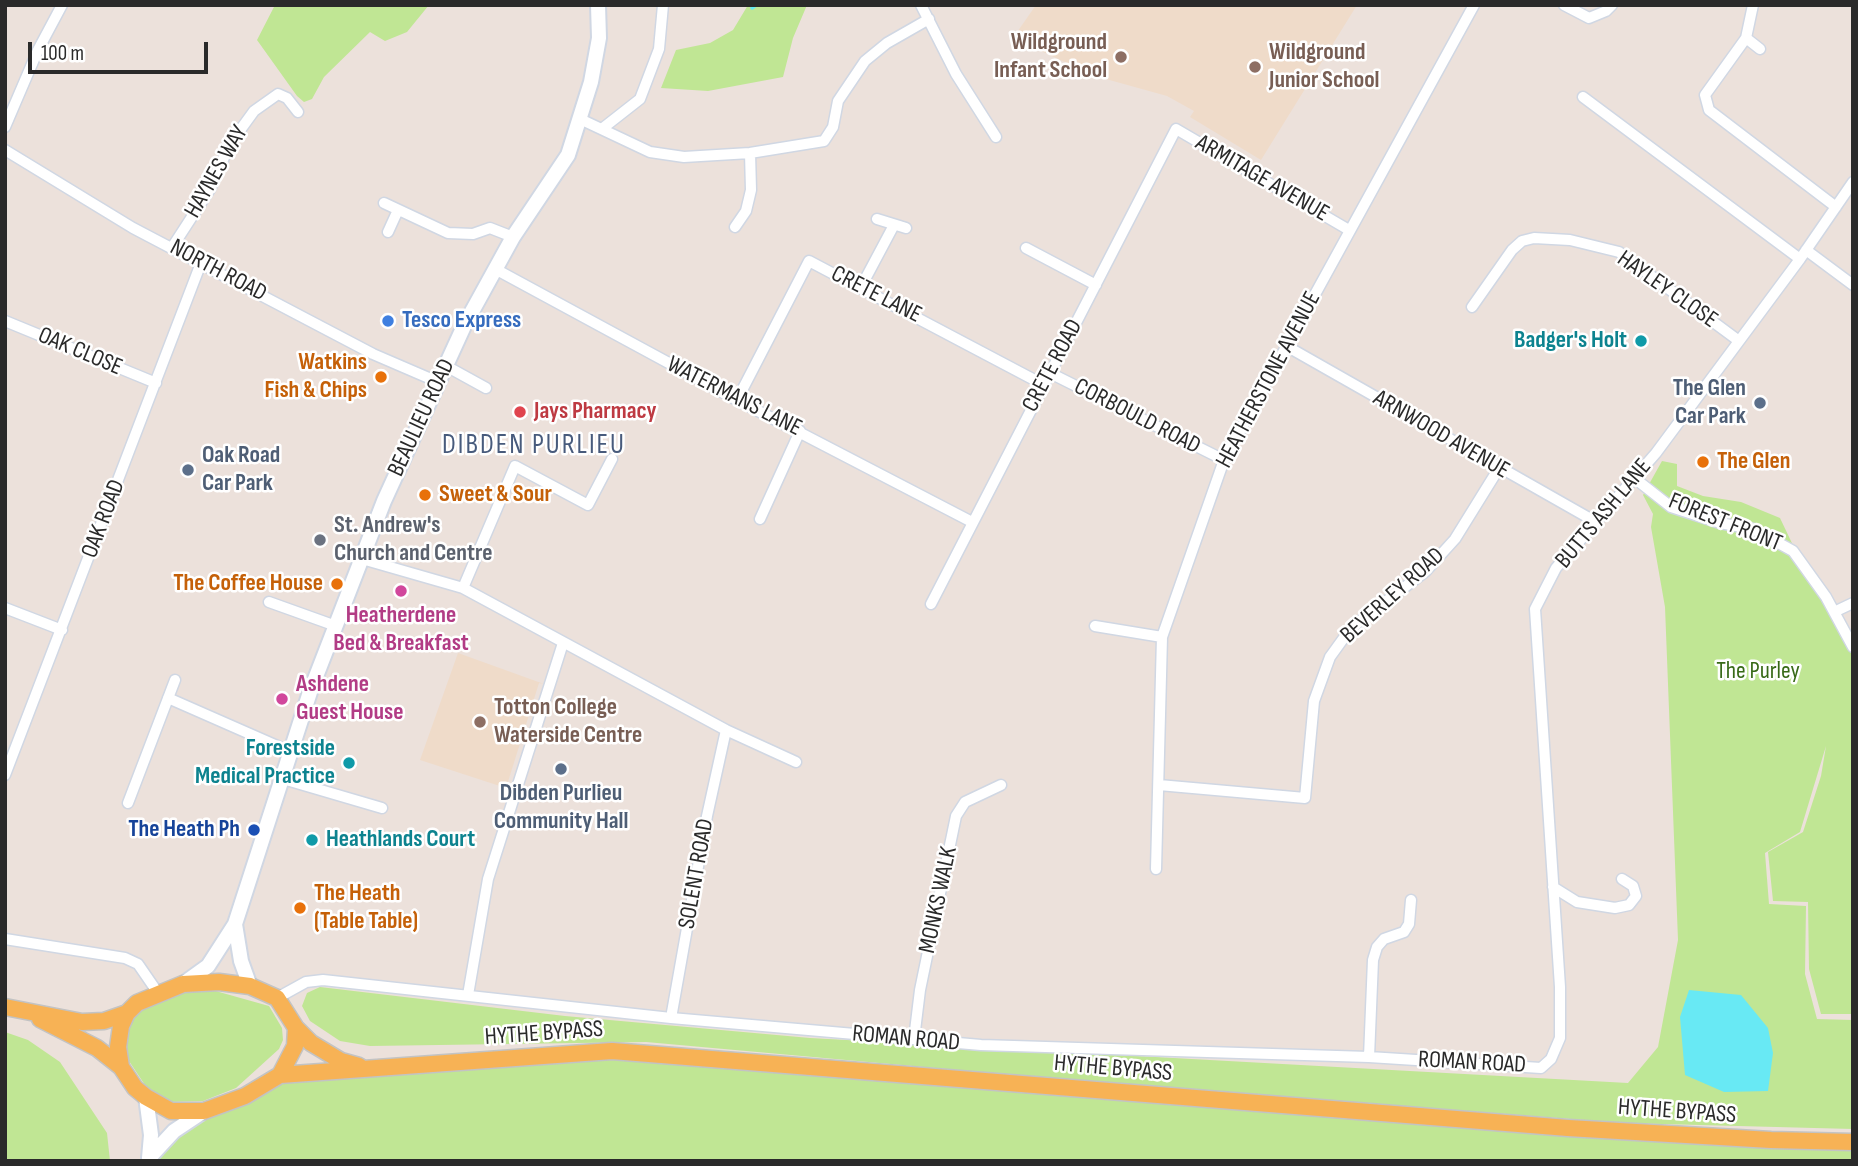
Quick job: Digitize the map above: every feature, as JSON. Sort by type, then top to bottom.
[{"type":"main road","points":[[5,1007],[82,1022],[104,1021],[127,1013],[158,993],[183,984],[219,982],[250,986],[277,998],[296,1028],[295,1046],[280,1075],[245,1096],[204,1111],[171,1111],[135,1088],[121,1067],[97,1048],[29,1013]]},
{"type":"main road","points":[[121,1067],[118,1037],[127,1013]]},
{"type":"main road","name":"HYTHE BYPASS","points":[[296,1028],[326,1053],[369,1070]]},
{"type":"main road","name":"HYTHE BYPASS","points":[[280,1075],[612,1051],[1568,1128],[1853,1142]]},
{"type":"street","points":[[5,127],[38,50],[62,5]]},
{"type":"street","name":"BEAULIEU ROAD","points":[[183,984],[208,966],[235,924],[291,752],[336,626],[384,501],[438,382],[513,237],[568,155],[591,82],[599,38],[598,5]]},
{"type":"street","points":[[603,128],[640,99],[659,49],[663,5]]},
{"type":"street","points":[[921,5],[956,74],[996,137]]},
{"type":"street","name":"HEATHERSTONE AVENUE","points":[[1156,869],[1162,638],[1224,460],[1474,5]]},
{"type":"street","points":[[1564,5],[1589,18],[1606,11],[1612,5]]},
{"type":"street","points":[[1753,5],[1746,38],[1705,95],[1709,110],[1836,207]]},
{"type":"street","points":[[580,119],[650,152],[684,157],[750,153],[824,141],[833,127],[838,102],[865,61],[887,43],[929,19]]},
{"type":"street","points":[[1746,38],[1760,49]]},
{"type":"street","name":"HAYNES WAY","points":[[173,246],[210,189],[230,144],[254,111],[278,94],[287,98],[298,112]]},
{"type":"street","points":[[1583,97],[1803,254],[1853,285]]},
{"type":"street","name":"ARMITAGE AVENUE","points":[[1175,129],[1349,230]]},
{"type":"street","name":"CRETE ROAD","points":[[931,604],[1175,129]]},
{"type":"street","name":"NORTH ROAD","points":[[5,150],[133,228],[173,246],[373,354],[438,382]]},
{"type":"street","points":[[735,227],[746,211],[751,190],[750,153]]},
{"type":"street","name":"BUTTS ASH LANE","points":[[1541,1068],[1551,1059],[1560,1038],[1535,609],[1556,568],[1656,453],[1853,182]]},
{"type":"street","points":[[384,203],[448,233],[473,234],[491,228],[513,237]]},
{"type":"street","points":[[388,232],[398,210]]},
{"type":"street","points":[[877,219],[906,228]]},
{"type":"street","points":[[861,287],[894,225]]},
{"type":"street","name":"HAYLEY CLOSE","points":[[1472,307],[1512,250],[1522,241],[1534,238],[1570,240],[1619,253],[1739,341]]},
{"type":"street","points":[[1026,247],[1096,285]]},
{"type":"street","name":"CRETE LANE","points":[[737,400],[809,261],[1044,385]]},
{"type":"street","name":"OAK ROAD","points":[[5,775],[201,262]]},
{"type":"street","name":"WATERMANS LANE","points":[[497,270],[972,523]]},
{"type":"street","name":"OAK CLOSE","points":[[5,321],[156,383]]},
{"type":"street","name":"ARNWOOD AVENUE","points":[[1288,347],[1596,522]]},
{"type":"street","points":[[446,366],[486,388]]},
{"type":"street","name":"CORBOULD ROAD","points":[[1050,373],[1224,460]]},
{"type":"street","points":[[760,519],[800,431]]},
{"type":"street","points":[[463,588],[515,466],[588,505],[612,459]]},
{"type":"street","name":"BEVERLEY ROAD","points":[[1160,785],[1305,798],[1314,701],[1330,657],[1351,628],[1426,571],[1441,555],[1455,539],[1499,468]]},
{"type":"street","name":"FOREST FRONT","points":[[1633,477],[1671,507],[1720,523],[1753,529],[1780,542],[1803,562],[1853,647]]},
{"type":"street","points":[[362,559],[463,588],[726,730],[796,762]]},
{"type":"street","points":[[269,602],[336,626]]},
{"type":"street","points":[[1834,612],[1853,603]]},
{"type":"street","points":[[5,608],[62,630]]},
{"type":"street","points":[[1095,626],[1162,638]]},
{"type":"street","points":[[468,995],[488,878],[563,643]]},
{"type":"street","points":[[128,803],[175,680]]},
{"type":"street","points":[[168,698],[291,752]]},
{"type":"street","name":"SOLENT ROAD","points":[[670,1017],[707,816],[726,730]]},
{"type":"street","points":[[283,779],[382,808]]},
{"type":"street","name":"MONKS WALK","points":[[914,1039],[920,990],[956,816],[965,802],[1001,785]]},
{"type":"street","points":[[1553,887],[1577,902],[1615,908],[1629,905],[1636,896],[1633,886],[1622,879]]},
{"type":"street","points":[[1369,1057],[1373,960],[1377,947],[1384,939],[1404,932],[1409,924],[1411,900]]},
{"type":"street","name":"BEAULIEU ROAD","points":[[235,924],[241,961],[250,986]]},
{"type":"street","points":[[5,939],[125,958],[138,964],[158,993]]},
{"type":"street","name":"ROMAN ROAD","points":[[277,998],[306,982],[323,980],[670,1017],[981,1045],[1369,1057],[1541,1068]]},
{"type":"street","points":[[146,1097],[151,1135],[148,1159]]},
{"type":"street","points":[[148,1159],[174,1131],[204,1111]]},
{"type":"shaded area","points":[[1036,5],[1357,5],[1261,160],[1190,117],[1194,111],[1167,96],[1095,76],[1013,38]]},
{"type":"shaded area","name":"Totton College Waterside Centre","points":[[458,653],[544,684],[539,683],[506,788],[420,760]]},
{"type":"green space","points":[[275,5],[429,5],[407,32],[385,41],[370,32],[324,77],[312,99],[304,102],[257,40]]},
{"type":"green space","points":[[748,5],[807,5],[793,38],[783,77],[708,91],[661,88],[676,50],[710,43],[733,30]]},
{"type":"green space","name":"The Purley","points":[[1662,461],[1677,464],[1677,486],[1703,496],[1741,502],[1780,518],[1810,581],[1853,656],[1853,1014],[1821,1014],[1809,969],[1808,902],[1773,901],[1768,852],[1803,832],[1821,776],[1826,746],[1800,832],[1765,853],[1769,904],[1806,906],[1805,974],[1817,1019],[1853,1020],[1853,1129],[1623,1123],[1080,1081],[646,1042],[370,1046],[340,1041],[310,1021],[302,1006],[307,993],[320,987],[565,1016],[810,1038],[1628,1083],[1658,1047],[1678,940],[1665,607],[1651,527],[1653,514],[1643,495]]},
{"type":"green space","points":[[212,990],[269,1006],[282,1028],[283,1040],[279,1049],[236,1088],[203,1101],[165,1102],[153,1097],[127,1058],[124,1045],[127,1030],[135,1016],[154,1002],[183,993]]},
{"type":"green space","points":[[5,1032],[28,1040],[60,1062],[107,1133],[110,1161],[5,1161]]},
{"type":"green space","points":[[630,1058],[1853,1146],[1853,1161],[155,1161],[178,1133],[284,1081]]},
{"type":"water","points":[[1689,990],[1741,995],[1768,1028],[1773,1053],[1768,1091],[1724,1092],[1685,1075],[1680,1017]]},
{"type":"waterway","points":[[752,8],[756,5]]},
{"type":"place","name":"Wildground Infant School","points":[[1121,57]]},
{"type":"place","name":"Wildground Junior School","points":[[1255,67]]},
{"type":"place","name":"Tesco Express","points":[[388,321]]},
{"type":"place","name":"Badger's Holt","points":[[1641,341]]},
{"type":"place","name":"Watkins Fish & Chips","points":[[381,377]]},
{"type":"place","name":"The Glen Car Park","points":[[1760,403]]},
{"type":"place","name":"Jays Pharmacy","points":[[520,412]]},
{"type":"place","name":"The Glen","points":[[1703,462]]},
{"type":"place","name":"Oak Road Car Park","points":[[188,470]]},
{"type":"place","name":"Sweet & Sour","points":[[425,495]]},
{"type":"place","name":"St. Andrew's Church and Centre","points":[[320,540]]},
{"type":"place","name":"The Coffee House","points":[[337,584]]},
{"type":"place","name":"Heatherdene Bed & Breakfast","points":[[401,591]]},
{"type":"place","name":"Ashdene Guest House","points":[[282,699]]},
{"type":"place","name":"Totton College Waterside Centre","points":[[480,722]]},
{"type":"place","name":"Forestside Medical Practice","points":[[349,763]]},
{"type":"place","name":"Dibden Purlieu Community Hall","points":[[561,769]]},
{"type":"place","name":"The Heath Ph","points":[[254,830]]},
{"type":"place","name":"Heathlands Court","points":[[312,840]]},
{"type":"place","name":"The Heath (Table Table)","points":[[300,908]]},
{"type":"district","name":"DIBDEN PURLIEU","points":[[534,446]]}]
